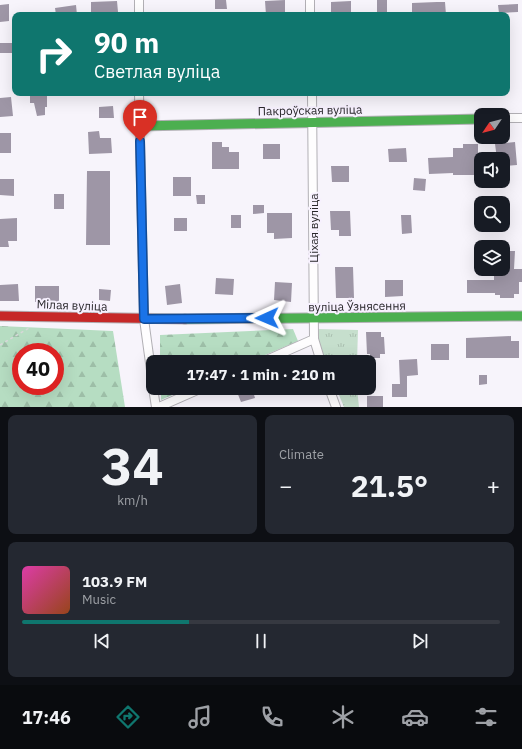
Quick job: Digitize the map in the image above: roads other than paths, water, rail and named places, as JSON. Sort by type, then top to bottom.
[{"type":"street","points":[[139,0],[139,12]]},
{"type":"street","points":[[310,0],[310,12]]},
{"type":"street","points":[[140,96],[144,319],[149,355]]},
{"type":"street","name":"Ціхая вуліца","points":[[312,96],[313,318],[314,339],[319,355]]},
{"type":"street","points":[[510,118],[522,118]]},
{"type":"street","name":"Пакроўская вуліца","points":[[140,126],[474,119]]},
{"type":"street","name":"Мілая вуліца","points":[[0,316],[144,319]]},
{"type":"street","name":"вуліца Ўзнясення","points":[[144,319],[522,316]]},
{"type":"street","points":[[278,355],[314,339]]},
{"type":"street","points":[[155,395],[158,407],[186,395]]},
{"type":"street","points":[[332,395],[336,407]]}]
